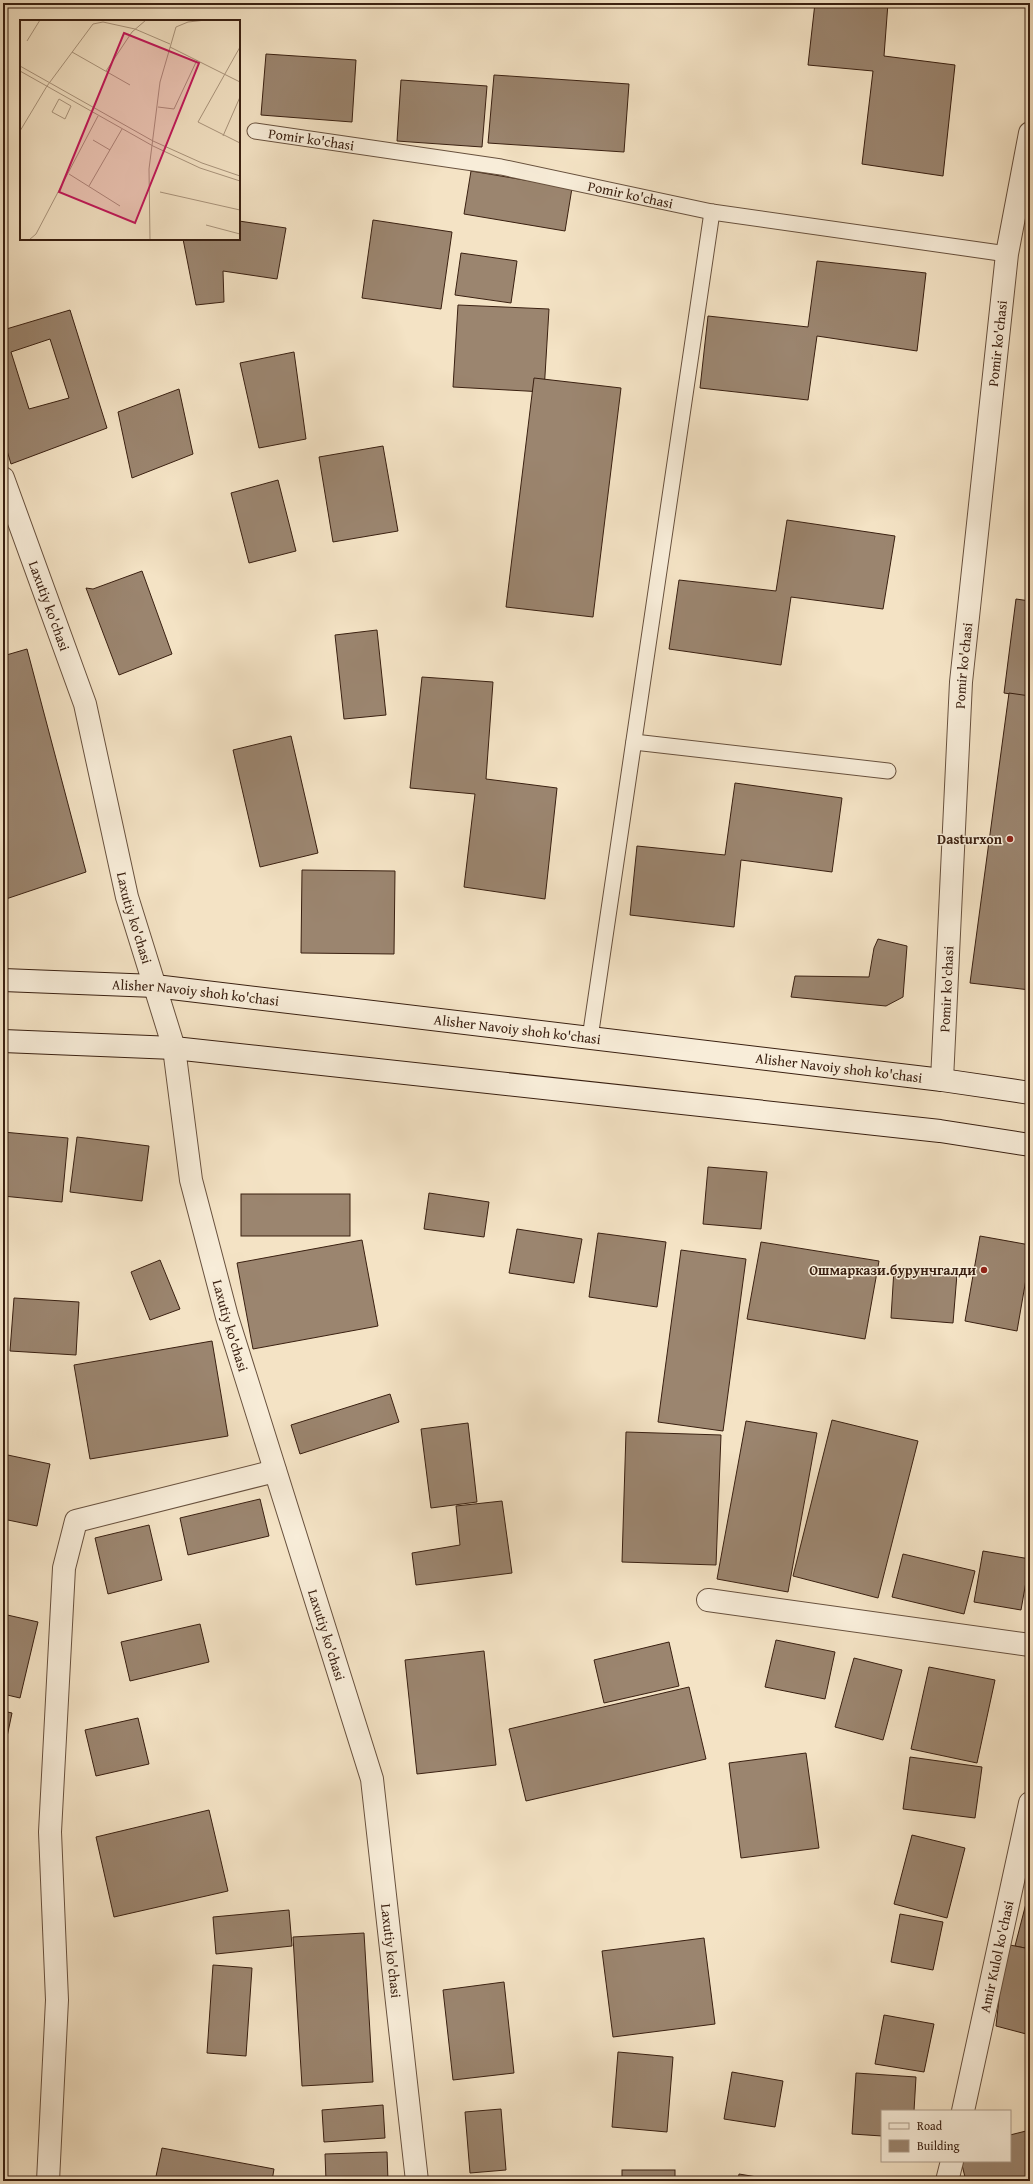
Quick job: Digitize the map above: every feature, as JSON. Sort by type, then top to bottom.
[{"type":"street","name":"Pomir ko'chasi","points":[[942,1080],[962,682],[1007,254],[1030,132]]},
{"type":"street","name":"Laxutiy ko'chasi","points":[[3,478],[86,704],[127,897],[174,1048],[191,1180],[227,1317],[372,1779],[417,2181]]},
{"type":"street","name":"Alisher Navoiy shoh ko'chasi","points":[[3,980],[155,986],[942,1080],[1030,1093]]},
{"type":"street","points":[[3,1041],[174,1048],[940,1130],[1030,1145]]},
{"type":"street","points":[[48,2181],[57,2000],[50,1832],[64,1568],[76,1521],[275,1471]]},
{"type":"street","points":[[708,1600],[1030,1645]]},
{"type":"street","name":"Amir Kulol ko'chasi","points":[[963,2110],[1030,1802]]},
{"type":"street","points":[[947,2181],[952,2162]]},
{"type":"lane","name":"Pomir ko'chasi","points":[[255,131],[501,167],[712,212],[1007,254]]},
{"type":"lane","points":[[590,1038],[712,212]]},
{"type":"lane","points":[[634,742],[888,771]]},
{"type":"building","points":[[815,3],[888,3],[884,56],[955,65],[943,176],[862,164],[873,71],[808,65]]},
{"type":"building","points":[[3,31],[7,46],[3,47]]},
{"type":"building","points":[[266,54],[356,60],[352,122],[261,115]]},
{"type":"building","points":[[494,75],[629,84],[624,152],[488,143]]},
{"type":"building","points":[[401,80],[487,86],[482,147],[397,141]]},
{"type":"building","points":[[471,171],[572,188],[565,231],[464,214]]},
{"type":"building","points":[[373,220],[452,232],[441,309],[362,298]]},
{"type":"building","points":[[240,221],[286,228],[277,279],[223,271],[224,302],[196,305],[183,240],[240,240]]},
{"type":"building","points":[[461,253],[517,261],[511,303],[455,295]]},
{"type":"building","points":[[817,261],[926,273],[917,351],[817,336],[808,400],[700,388],[708,316],[808,327]]},
{"type":"building","points":[[458,305],[549,309],[544,392],[453,387]]},
{"type":"building","points":[[70,310],[107,428],[11,464],[3,437],[3,330]],"holes":[[[50,339],[69,398],[29,409],[11,352]]]},
{"type":"building","points":[[294,352],[306,439],[259,448],[240,363]]},
{"type":"building","points":[[534,378],[621,388],[593,617],[506,607]]},
{"type":"building","points":[[179,389],[193,454],[132,478],[118,412]]},
{"type":"building","points":[[383,446],[398,531],[333,542],[319,457]]},
{"type":"building","points":[[278,480],[296,551],[249,563],[231,493]]},
{"type":"building","points":[[787,520],[895,536],[883,609],[791,597],[781,665],[669,649],[679,580],[776,591]]},
{"type":"building","points":[[142,571],[172,654],[119,675],[86,588],[93,589]]},
{"type":"building","points":[[1016,599],[1030,601],[1030,697],[1004,693]]},
{"type":"building","points":[[377,630],[386,715],[344,719],[335,635]]},
{"type":"building","points":[[27,649],[86,872],[3,900],[3,656]]},
{"type":"building","points":[[422,677],[493,682],[486,779],[557,788],[545,899],[464,887],[475,794],[410,788]]},
{"type":"building","name":"Dasturxon","points":[[1009,693],[1030,696],[1030,990],[970,983]]},
{"type":"building","points":[[291,736],[318,853],[260,867],[233,750]]},
{"type":"building","points":[[735,783],[842,798],[832,872],[741,860],[734,927],[630,915],[637,846],[725,855]]},
{"type":"building","points":[[302,870],[395,871],[394,954],[301,953]]},
{"type":"building","points":[[878,939],[907,946],[903,997],[886,1006],[791,997],[795,976],[869,977],[874,948]]},
{"type":"building","points":[[3,1132],[68,1138],[62,1202],[3,1196]]},
{"type":"building","points":[[77,1137],[149,1146],[142,1201],[70,1192]]},
{"type":"building","points":[[708,1167],[767,1172],[761,1229],[703,1224]]},
{"type":"building","points":[[429,1193],[489,1202],[484,1237],[424,1229]]},
{"type":"building","points":[[241,1194],[350,1194],[350,1236],[241,1236]]},
{"type":"building","points":[[517,1229],[582,1239],[574,1283],[509,1273]]},
{"type":"building","points":[[598,1233],[666,1242],[657,1307],[589,1297]]},
{"type":"building","points":[[980,1236],[1030,1245],[1030,1256],[1017,1331],[965,1321]]},
{"type":"building","points":[[362,1240],[378,1326],[253,1349],[237,1263]]},
{"type":"building","points":[[761,1242],[879,1261],[865,1339],[747,1319]]},
{"type":"building","points":[[681,1250],[746,1259],[723,1431],[658,1422]]},
{"type":"building","points":[[160,1260],[180,1309],[150,1320],[131,1272]]},
{"type":"building","points":[[894,1269],[957,1274],[953,1323],[891,1318]]},
{"type":"building","points":[[14,1298],[79,1302],[76,1355],[10,1351]]},
{"type":"building","points":[[212,1341],[228,1436],[90,1459],[74,1365]]},
{"type":"building","points":[[390,1394],[399,1422],[300,1454],[291,1425]]},
{"type":"building","points":[[832,1420],[918,1441],[878,1598],[793,1576]]},
{"type":"building","points":[[746,1421],[817,1433],[788,1592],[717,1579]]},
{"type":"building","points":[[468,1423],[477,1502],[431,1508],[421,1429]]},
{"type":"building","points":[[626,1432],[721,1435],[716,1565],[622,1562]]},
{"type":"building","points":[[3,1454],[50,1464],[37,1526],[3,1519]]},
{"type":"building","points":[[260,1499],[269,1536],[188,1555],[180,1518]]},
{"type":"building","points":[[502,1501],[512,1573],[416,1585],[412,1553],[460,1545],[456,1506]]},
{"type":"building","points":[[149,1525],[162,1580],[108,1594],[95,1538]]},
{"type":"building","points":[[983,1551],[1030,1559],[1021,1610],[974,1602]]},
{"type":"building","points":[[903,1554],[975,1571],[964,1614],[892,1597]]},
{"type":"building","points":[[3,1614],[38,1622],[20,1698],[3,1694]]},
{"type":"building","points":[[200,1624],[209,1662],[130,1681],[121,1642]]},
{"type":"building","points":[[776,1640],[835,1652],[825,1699],[765,1687]]},
{"type":"building","points":[[669,1642],[679,1686],[604,1703],[594,1660]]},
{"type":"building","points":[[484,1651],[496,1765],[417,1774],[405,1660]]},
{"type":"building","points":[[854,1658],[902,1670],[883,1740],[835,1727]]},
{"type":"building","points":[[929,1667],[995,1680],[977,1763],[911,1749]]},
{"type":"building","points":[[689,1687],[706,1759],[526,1801],[509,1729]]},
{"type":"building","points":[[3,1711],[12,1713],[3,1756]]},
{"type":"building","points":[[138,1718],[149,1764],[96,1776],[85,1730]]},
{"type":"building","points":[[806,1753],[819,1848],[741,1858],[729,1763]]},
{"type":"building","points":[[910,1757],[982,1767],[975,1818],[903,1809]]},
{"type":"building","points":[[209,1810],[228,1891],[114,1917],[96,1837]]},
{"type":"building","points":[[3,1815],[7,1816],[3,1835]]},
{"type":"building","points":[[912,1835],[965,1848],[947,1918],[894,1904]]},
{"type":"building","points":[[1030,1888],[1030,1949],[1015,1946]]},
{"type":"building","points":[[289,1910],[292,1946],[216,1954],[213,1917]]},
{"type":"building","points":[[900,1914],[943,1922],[933,1970],[891,1962]]},
{"type":"building","points":[[364,1933],[373,2082],[302,2086],[293,1937]]},
{"type":"building","points":[[704,1938],[715,2024],[613,2037],[602,1951]]},
{"type":"building","points":[[1005,1944],[1030,1949],[1030,2035],[996,2026]]},
{"type":"building","points":[[213,1965],[252,1968],[246,2056],[207,2053]]},
{"type":"building","points":[[504,1982],[514,2073],[453,2080],[443,1990]]},
{"type":"building","points":[[884,2015],[934,2024],[924,2072],[875,2064]]},
{"type":"building","points":[[618,2052],[673,2057],[667,2132],[612,2127]]},
{"type":"building","points":[[732,2072],[783,2081],[775,2127],[724,2119]]},
{"type":"building","points":[[856,2073],[916,2077],[914,2110],[881,2110],[881,2136],[852,2134]]},
{"type":"building","points":[[383,2105],[385,2138],[324,2142],[322,2110]]},
{"type":"building","points":[[501,2109],[506,2170],[470,2173],[465,2112]]},
{"type":"building","points":[[1030,2130],[1030,2181],[966,2181],[961,2162],[1011,2162],[1011,2135]]},
{"type":"building","points":[[162,2148],[274,2169],[272,2181],[155,2181]]},
{"type":"building","points":[[387,2152],[388,2181],[326,2181],[325,2154]]},
{"type":"building","points":[[622,2170],[675,2170],[675,2181],[622,2181]]},
{"type":"building","points":[[739,2174],[781,2181],[738,2181]]},
{"type":"place","name":"Dasturxon","points":[[1010,839]]},
{"type":"place","name":"Ошмаркази.бурунчгалди","points":[[984,1270]]}]
